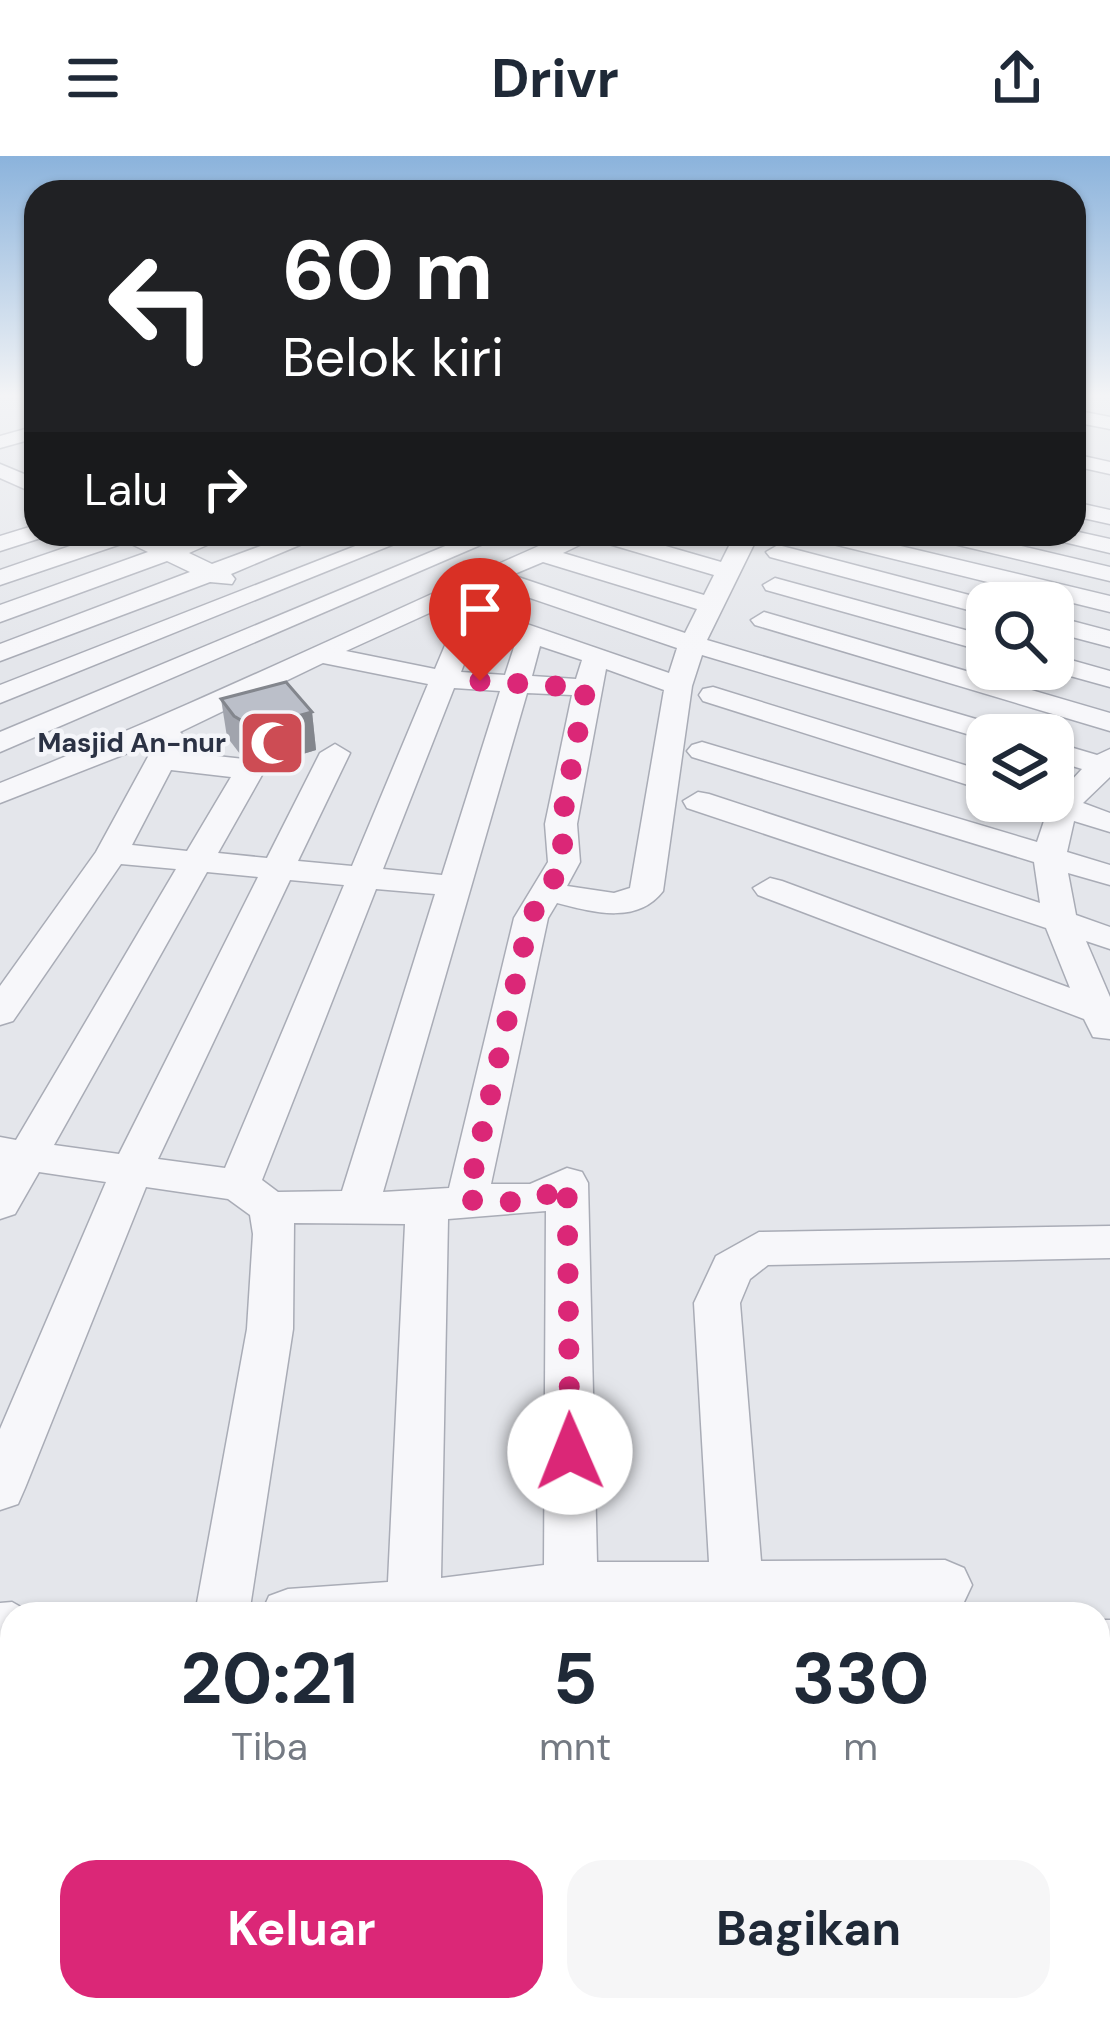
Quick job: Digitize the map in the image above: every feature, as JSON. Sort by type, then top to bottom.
[{"type":"street","points":[[0,578],[94,546]]},
{"type":"street","points":[[154,546],[353,637]]},
{"type":"street","points":[[0,614],[187,546]]},
{"type":"street","points":[[0,653],[283,546]]},
{"type":"street","points":[[0,695],[377,546]]},
{"type":"street","points":[[0,743],[456,546]]},
{"type":"street","points":[[504,546],[712,606]]},
{"type":"street","points":[[0,794],[187,719],[353,637],[560,546]]},
{"type":"street","points":[[640,546],[729,572]]},
{"type":"street","points":[[546,891],[628,904],[646,891],[678,686],[692,644],[741,546]]},
{"type":"street","points":[[869,546],[1110,604]]},
{"type":"street","points":[[882,614],[964,546]]},
{"type":"street","points":[[1005,546],[1110,574]]},
{"type":"street","points":[[778,552],[966,602]]},
{"type":"street","points":[[493,577],[692,644],[966,725]]},
{"type":"street","points":[[775,585],[966,638]]},
{"type":"street","points":[[437,602],[531,633],[591,672]]},
{"type":"street","points":[[224,1602],[270,1329],[275,1234],[255,1196],[366,878],[471,613]]},
{"type":"street","points":[[764,620],[1110,722]]},
{"type":"street","points":[[1074,630],[1110,639]]},
{"type":"street","points":[[359,1203],[531,633]]},
{"type":"street","points":[[319,655],[443,679],[517,683],[591,672],[678,686]]},
{"type":"street","points":[[1074,669],[1110,679]]},
{"type":"street","points":[[414,1602],[447,1204],[530,918],[564,862],[561,824],[591,672]]},
{"type":"street","points":[[713,695],[966,775]]},
{"type":"street","points":[[0,1013],[112,854],[187,719]]},
{"type":"street","points":[[702,751],[1110,875]]},
{"type":"street","points":[[0,1488],[134,1167],[334,753]]},
{"type":"street","points":[[1074,756],[1108,764]]},
{"type":"street","points":[[0,758],[32,782]]},
{"type":"street","points":[[0,1203],[13,1153],[247,775],[233,766],[161,760]]},
{"type":"street","points":[[1074,790],[1108,764]]},
{"type":"street","points":[[698,800],[1110,938]]},
{"type":"street","points":[[1074,811],[1110,823]]},
{"type":"street","points":[[1052,822],[1048,854],[1062,920],[1106,1022]]},
{"type":"street","points":[[112,854],[452,886]]},
{"type":"street","points":[[770,888],[1106,1022]]},
{"type":"street","points":[[13,1153],[134,1167],[255,1196],[359,1203],[523,1204],[567,1183],[571,1600]]},
{"type":"street","points":[[738,1599],[718,1303],[732,1268],[759,1249],[1110,1242]]},
{"type":"street","points":[[539,1602],[738,1599],[945,1585]]},
{"type":"building","points":[[286,682],[312,712],[254,728],[234,716],[221,699]]},
{"type":"place","name":"Masjid An-nur","points":[[272,743]]},
{"type":"route","points":[[480,681],[586,688],[561,824],[564,862],[530,918],[467,1200],[523,1204],[567,1183],[570,1452]]}]
